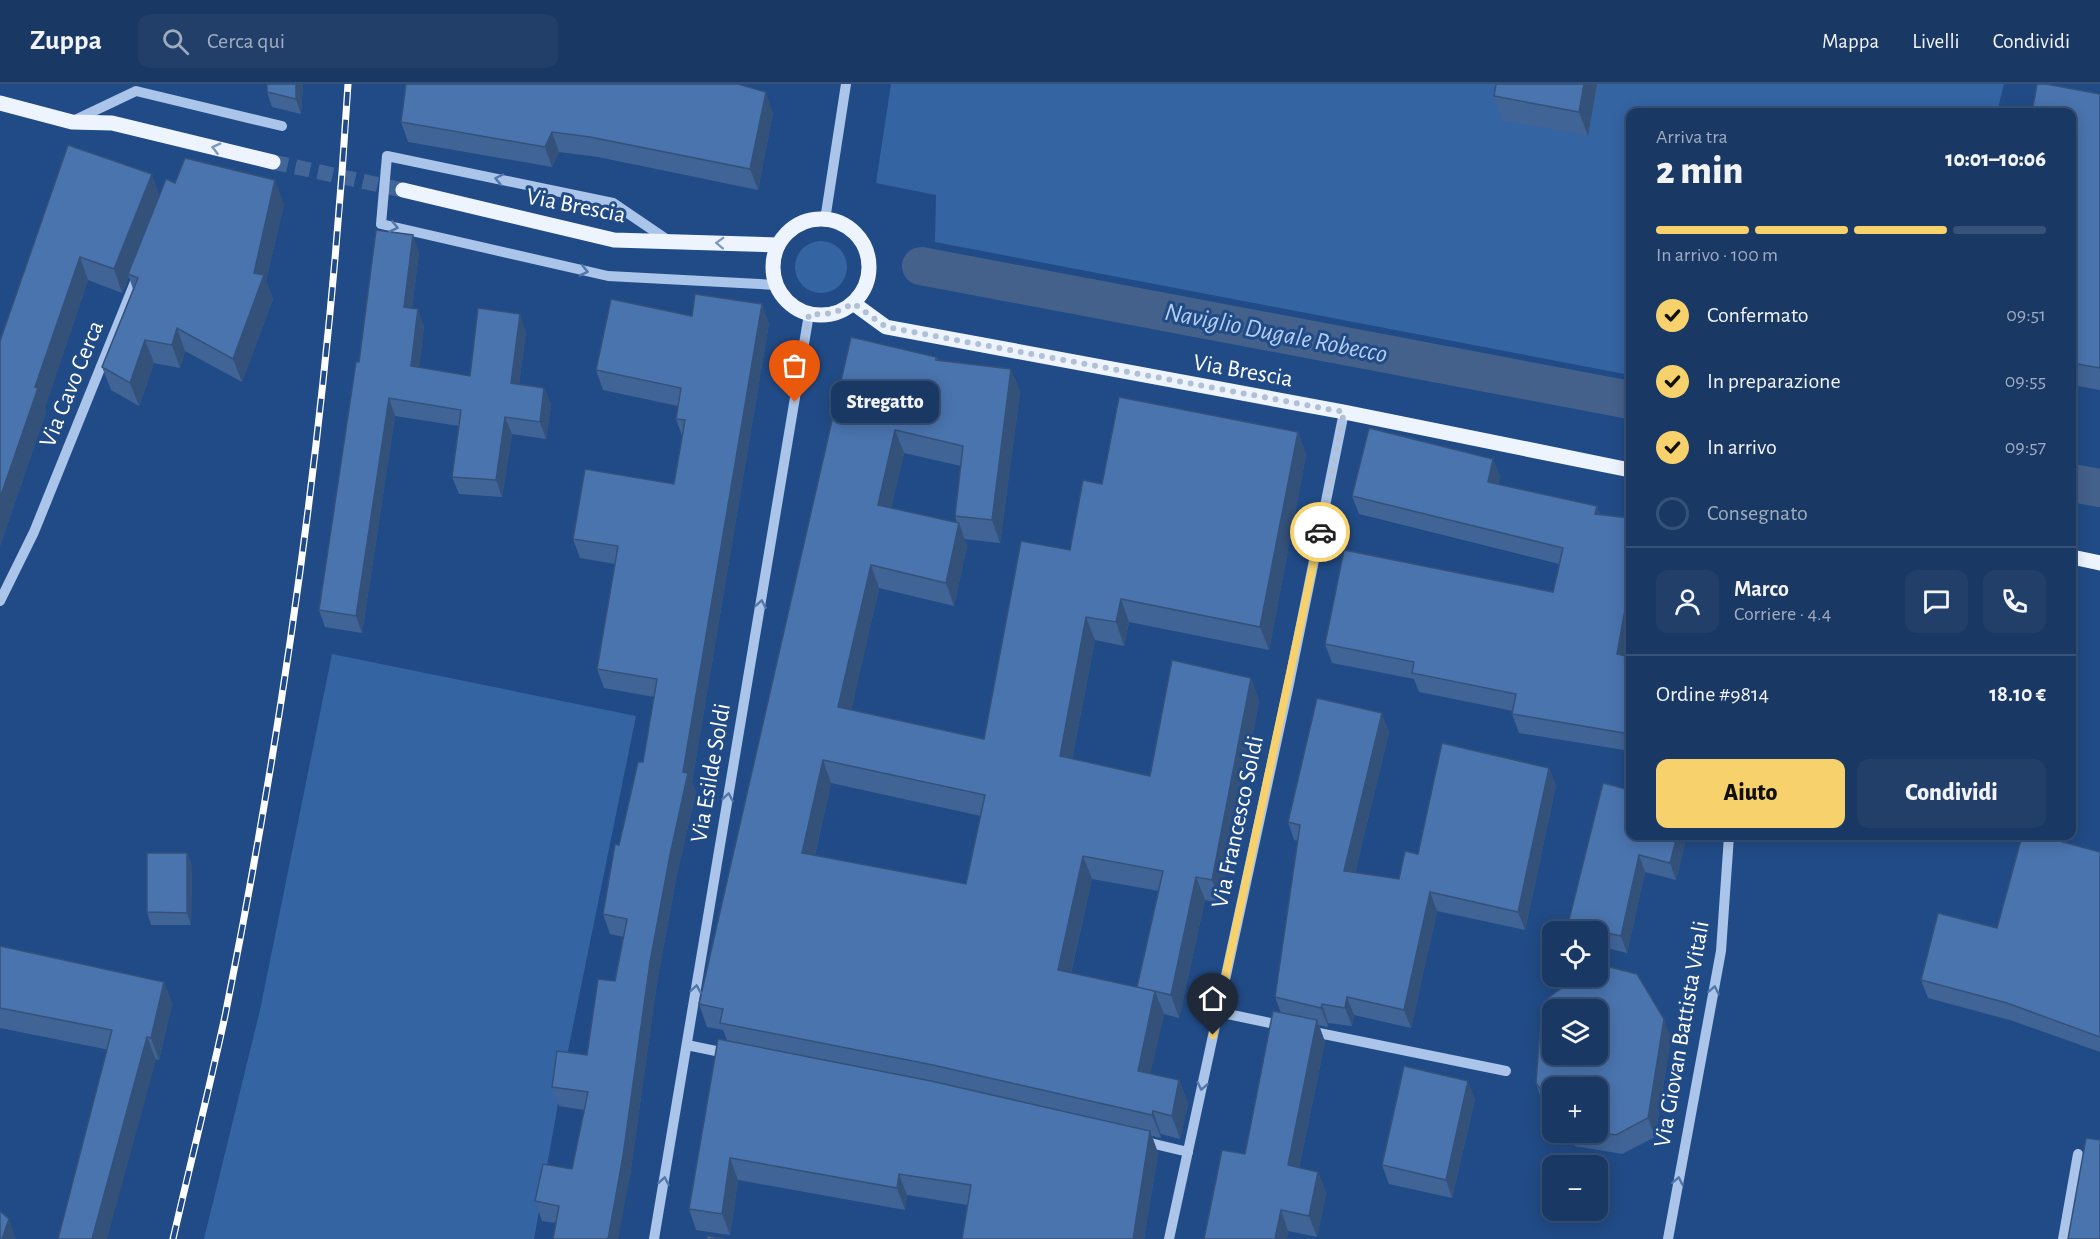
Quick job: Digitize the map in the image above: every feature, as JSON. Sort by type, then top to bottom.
[{"type":"main road","points":[[0,103],[72,122],[112,123],[273,162]]},
{"type":"main road","name":"Via Brescia","points":[[403,190],[614,240],[778,245]]},
{"type":"main road","points":[[811,220],[825,220],[840,224],[854,232],[863,245],[868,260],[868,276],[862,291],[853,303],[840,312],[825,315],[809,314],[795,308],[784,298],[776,285],[773,271],[778,245],[786,234],[798,225],[811,220]]},
{"type":"main road","name":"Via Brescia","points":[[853,303],[886,327],[1344,412],[1626,469]]},
{"type":"main road","points":[[2076,558],[2100,563]]},
{"type":"street","points":[[825,220],[846,84]]},
{"type":"street","points":[[72,122],[136,91],[282,126]]},
{"type":"street","points":[[669,241],[613,203],[387,156],[381,224],[608,276],[776,285]]},
{"type":"street","name":"Via Cavo Cerca","points":[[0,601],[34,532],[141,267]]},
{"type":"street","name":"Via Esilde Soldi","points":[[654,1239],[809,314]]},
{"type":"street","name":"Via Francesco Soldi","points":[[1169,1239],[1344,412]]},
{"type":"street","name":"Via Giovan Battista Vitali","points":[[1668,1239],[1721,951],[1729,840]]},
{"type":"street","points":[[1218,1012],[1506,1071]]},
{"type":"street","points":[[687,1045],[744,1056]]},
{"type":"street","points":[[1132,1139],[1188,1152]]},
{"type":"street","points":[[2063,1239],[2078,1154]]},
{"type":"shaded area","points":[[891,84],[2004,84],[1998,108],[1626,108],[1626,374],[935,242],[936,195],[876,183]]},
{"type":"shaded area","points":[[821,241],[835,245],[843,253],[847,267],[843,281],[835,289],[821,293],[807,289],[799,281],[795,267],[799,253],[807,245]]},
{"type":"shaded area","points":[[332,654],[636,716],[564,1070],[534,1239],[204,1239],[260,1010]]},
{"type":"building","points":[[267,84],[296,84],[296,99],[267,92]]},
{"type":"building","points":[[406,84],[738,84],[766,92],[750,169],[590,137],[552,132],[545,147],[401,122]]},
{"type":"building","points":[[1496,84],[1584,84],[1579,112],[1494,96]]},
{"type":"building","points":[[2037,84],[2100,94],[2100,368],[2076,364],[2076,108],[2033,108]]},
{"type":"building","points":[[68,145],[152,174],[114,269],[80,257],[0,498],[0,341]]},
{"type":"building","points":[[185,158],[275,180],[254,273],[264,275],[233,359],[177,328],[172,345],[145,340],[130,383],[102,367],[138,278],[128,274],[166,179],[175,183]]},
{"type":"building","points":[[376,230],[413,235],[404,307],[418,309],[411,366],[470,376],[478,308],[520,314],[511,383],[544,388],[540,422],[505,417],[496,480],[452,477],[461,410],[389,398],[356,616],[319,610],[356,362],[359,362]]},
{"type":"building","points":[[695,294],[762,304],[683,772],[688,773],[650,962],[623,1156],[608,1239],[553,1239],[559,1206],[535,1201],[543,1164],[572,1169],[588,1092],[552,1087],[557,1051],[587,1055],[598,979],[615,981],[627,919],[603,914],[615,844],[619,845],[638,762],[643,762],[657,679],[597,669],[618,546],[573,539],[585,469],[674,484],[685,420],[676,419],[681,388],[596,370],[611,299],[692,316]]},
{"type":"building","points":[[851,337],[936,357],[936,360],[1011,369],[992,520],[955,516],[963,446],[895,430],[878,505],[959,523],[946,583],[871,565],[838,707],[984,739],[1021,541],[1070,550],[1083,480],[1102,484],[1119,397],[1298,432],[1260,627],[1121,599],[1116,622],[1086,617],[1060,756],[1150,776],[1172,660],[1251,678],[1212,880],[1196,877],[1171,995],[1155,991],[1138,1071],[1179,1080],[1172,1116],[1153,1111],[1152,1115],[933,1065],[720,1023],[723,1009],[699,1004]],"holes":[[[823,760],[985,795],[966,884],[802,853]],[[1083,856],[1163,871],[1137,987],[1058,970]]]},
{"type":"building","points":[[1369,428],[1493,459],[1488,482],[1597,506],[1595,514],[1626,518],[1626,604],[1617,654],[1626,656],[1626,733],[1512,714],[1516,694],[1412,673],[1414,662],[1325,644],[1344,550],[1553,592],[1563,548],[1352,496]]},
{"type":"building","points":[[1317,698],[1382,713],[1344,871],[1399,879],[1405,851],[1418,854],[1442,743],[1549,768],[1518,912],[1430,892],[1404,1010],[1347,997],[1345,1008],[1322,1004],[1321,1008],[1275,997],[1300,825],[1288,822]]},
{"type":"building","points":[[1603,783],[1626,789],[1626,840],[1676,840],[1670,863],[1639,855],[1621,936],[1608,933],[1608,921],[1569,921]]},
{"type":"building","points":[[2021,840],[2056,840],[2100,852],[2100,1037],[2007,1003],[1921,980],[1938,913],[1997,928]]},
{"type":"building","points":[[147,853],[187,853],[187,913],[147,912]]},
{"type":"building","points":[[0,946],[164,982],[151,1038],[147,1037],[92,1239],[58,1239],[112,1030],[0,1008]]},
{"type":"building","points":[[1608,967],[1637,974],[1664,1019],[1648,1118],[1616,1135],[1608,1134],[1608,1077],[1542,1077],[1542,1092],[1536,1083],[1541,1015],[1542,1065],[1608,1065],[1608,999],[1548,998],[1563,987],[1608,987]]},
{"type":"building","points":[[1273,1011],[1317,1020],[1288,1165],[1318,1172],[1309,1216],[1281,1210],[1275,1239],[1204,1239],[1222,1150],[1245,1154]]},
{"type":"building","points":[[718,1039],[931,1081],[1150,1131],[1133,1239],[962,1239],[971,1185],[899,1174],[897,1188],[730,1158],[722,1214],[689,1209]]},
{"type":"building","points":[[1404,1066],[1468,1081],[1446,1180],[1382,1165]]},
{"type":"building","points":[[2086,1138],[2100,1140],[2100,1239],[2068,1239]]},
{"type":"building","points":[[0,1211],[9,1219],[2,1239],[0,1239]]},
{"type":"building","points":[[707,1236],[724,1239],[707,1239]]},
{"type":"waterway","name":"Naviglio Dugale Robecco","points":[[921,266],[1626,399]]},
{"type":"waterway","name":"Naviglio Dugale Robecco","points":[[2076,484],[2100,488]]},
{"type":"tunnel","points":[[273,162],[403,190]]},
{"type":"railway","points":[[173,1239],[225,1016],[268,784],[286,668],[317,435],[340,201],[348,84]]},
{"type":"way so far","points":[[795,402],[809,314],[825,315],[840,312],[853,303],[886,327],[1344,412],[1320,532]]},
{"type":"place","name":"Stregatto","points":[[795,402]]},
{"type":"route","points":[[1213,1035],[1320,532]]}]
